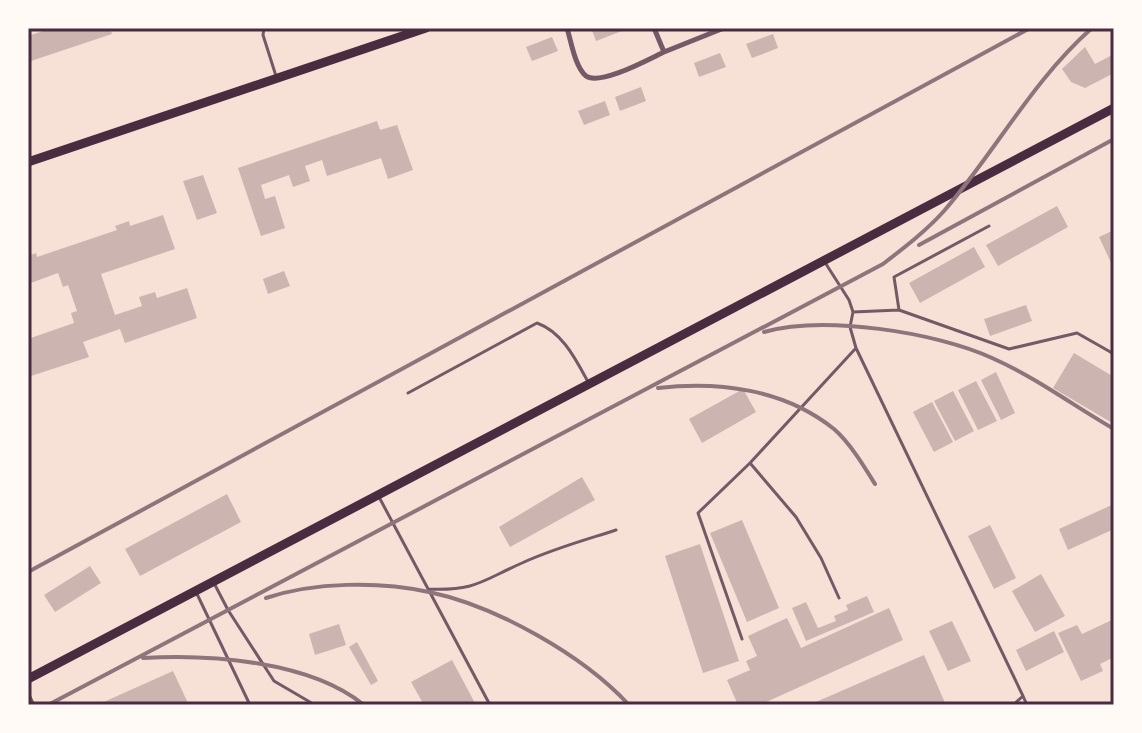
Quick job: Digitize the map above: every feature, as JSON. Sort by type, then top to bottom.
[{"type":"main road","points":[[28,162],[426,28]]},
{"type":"main road","points":[[28,679],[1114,108]]},
{"type":"street","points":[[567,28],[581,70],[587,77],[597,79],[724,28]]},
{"type":"street","points":[[654,28],[664,52]]},
{"type":"lane","points":[[264,28],[263,35],[277,79]]},
{"type":"lane","points":[[899,310],[894,277],[989,226]]},
{"type":"lane","points":[[824,261],[849,300],[853,312],[850,327],[856,348],[1027,705]]},
{"type":"lane","points":[[853,312],[899,310],[1009,349],[1077,333],[1114,354]]},
{"type":"lane","points":[[408,393],[537,323],[549,327],[562,340],[589,383]]},
{"type":"lane","points":[[742,639],[698,513],[750,463],[856,348]]},
{"type":"lane","points":[[750,463],[796,517],[821,558],[839,598]]},
{"type":"lane","points":[[377,494],[490,705]]},
{"type":"lane","points":[[428,589],[457,590],[479,585],[523,562],[616,530]]},
{"type":"lane","points":[[213,581],[274,681],[315,705]]},
{"type":"lane","points":[[195,591],[250,705]]},
{"type":"lane","points":[[28,693],[34,705]]},
{"type":"lane","points":[[1013,705],[1023,696]]},
{"type":"building","points":[[52,28],[110,28],[112,34],[28,62],[28,36]]},
{"type":"building","points":[[591,28],[621,28],[622,31],[596,41]]},
{"type":"building","points":[[773,34],[778,48],[752,58],[746,44]]},
{"type":"building","points":[[552,37],[558,51],[532,61],[526,47]]},
{"type":"building","points":[[1085,47],[1095,64],[1114,54],[1114,73],[1085,88],[1071,82],[1062,69]]},
{"type":"building","points":[[720,53],[726,67],[699,77],[694,63]]},
{"type":"building","points":[[641,87],[646,101],[620,111],[615,97]]},
{"type":"building","points":[[605,101],[610,115],[584,125],[578,111]]},
{"type":"building","points":[[377,121],[380,130],[397,125],[413,170],[388,179],[381,158],[327,176],[322,160],[305,166],[310,181],[293,187],[289,175],[261,185],[265,199],[275,196],[285,228],[261,236],[238,168]]},
{"type":"building","points":[[203,175],[217,213],[197,220],[183,181]]},
{"type":"building","points":[[1057,206],[1068,227],[998,266],[986,245]]},
{"type":"building","points":[[163,215],[175,249],[101,274],[115,315],[142,306],[139,297],[155,292],[157,298],[187,288],[197,318],[125,343],[120,329],[83,342],[89,357],[28,377],[28,339],[74,323],[71,313],[77,311],[68,285],[63,287],[58,273],[28,284],[28,256],[36,253],[37,257],[117,230],[115,226],[129,221],[130,226]]},
{"type":"building","points":[[1114,230],[1114,269],[1099,237]]},
{"type":"building","points":[[974,247],[985,267],[920,303],[909,283]]},
{"type":"building","points":[[284,271],[290,286],[268,294],[263,279]]},
{"type":"building","points":[[1026,305],[1032,321],[990,336],[984,319]]},
{"type":"building","points":[[1074,353],[1114,377],[1114,424],[1053,388]]},
{"type":"building","points":[[996,372],[1015,413],[1001,420],[981,380]]},
{"type":"building","points":[[976,381],[997,421],[978,430],[958,390]]},
{"type":"building","points":[[743,389],[756,412],[702,443],[689,419]]},
{"type":"building","points":[[953,391],[974,431],[955,441],[934,401]]},
{"type":"building","points":[[932,402],[953,442],[934,452],[913,412]]},
{"type":"building","points":[[582,477],[595,500],[510,547],[499,527]]},
{"type":"building","points":[[227,494],[241,522],[140,576],[125,549]]},
{"type":"building","points":[[1114,504],[1114,529],[1068,550],[1059,529]]},
{"type":"building","points":[[742,520],[779,608],[747,622],[710,533]]},
{"type":"building","points":[[990,525],[1016,578],[994,589],[968,536]]},
{"type":"building","points":[[700,544],[739,661],[703,673],[665,556]]},
{"type":"building","points":[[90,566],[101,583],[55,612],[44,595]]},
{"type":"building","points":[[1041,574],[1065,616],[1035,632],[1012,591]]},
{"type":"building","points":[[867,596],[874,612],[806,641],[792,608],[806,602],[818,628],[836,621],[834,616],[848,610],[846,605]]},
{"type":"building","points":[[889,608],[903,640],[760,705],[738,705],[727,680],[750,670],[746,661],[757,656],[748,636],[787,618],[801,648]]},
{"type":"building","points":[[1114,619],[1114,657],[1100,664],[1103,671],[1081,681],[1058,633],[1077,625],[1082,634]]},
{"type":"building","points":[[952,621],[971,661],[948,671],[929,631]]},
{"type":"building","points":[[339,624],[346,645],[315,655],[309,634]]},
{"type":"building","points":[[1054,631],[1064,652],[1026,671],[1016,650]]},
{"type":"building","points":[[357,642],[378,681],[371,685],[349,647]]},
{"type":"building","points":[[924,655],[946,705],[809,705]]},
{"type":"building","points":[[452,660],[476,705],[424,705],[411,682]]},
{"type":"building","points":[[173,671],[188,703],[97,705]]},
{"type":"railway","points":[[28,572],[1030,28]]},
{"type":"railway","points":[[48,705],[883,264],[944,211],[1033,93],[1092,28]]},
{"type":"railway","points":[[919,245],[1114,139]]},
{"type":"railway","points":[[764,332],[788,327],[847,326],[941,341],[1008,366],[1114,429]]},
{"type":"railway","points":[[658,388],[727,387],[794,405],[834,429],[875,484]]},
{"type":"railway","points":[[266,598],[325,586],[368,585],[410,588],[455,599],[537,635],[588,668],[629,705]]},
{"type":"railway","points":[[143,658],[198,657],[288,670],[342,690],[364,705]]}]
